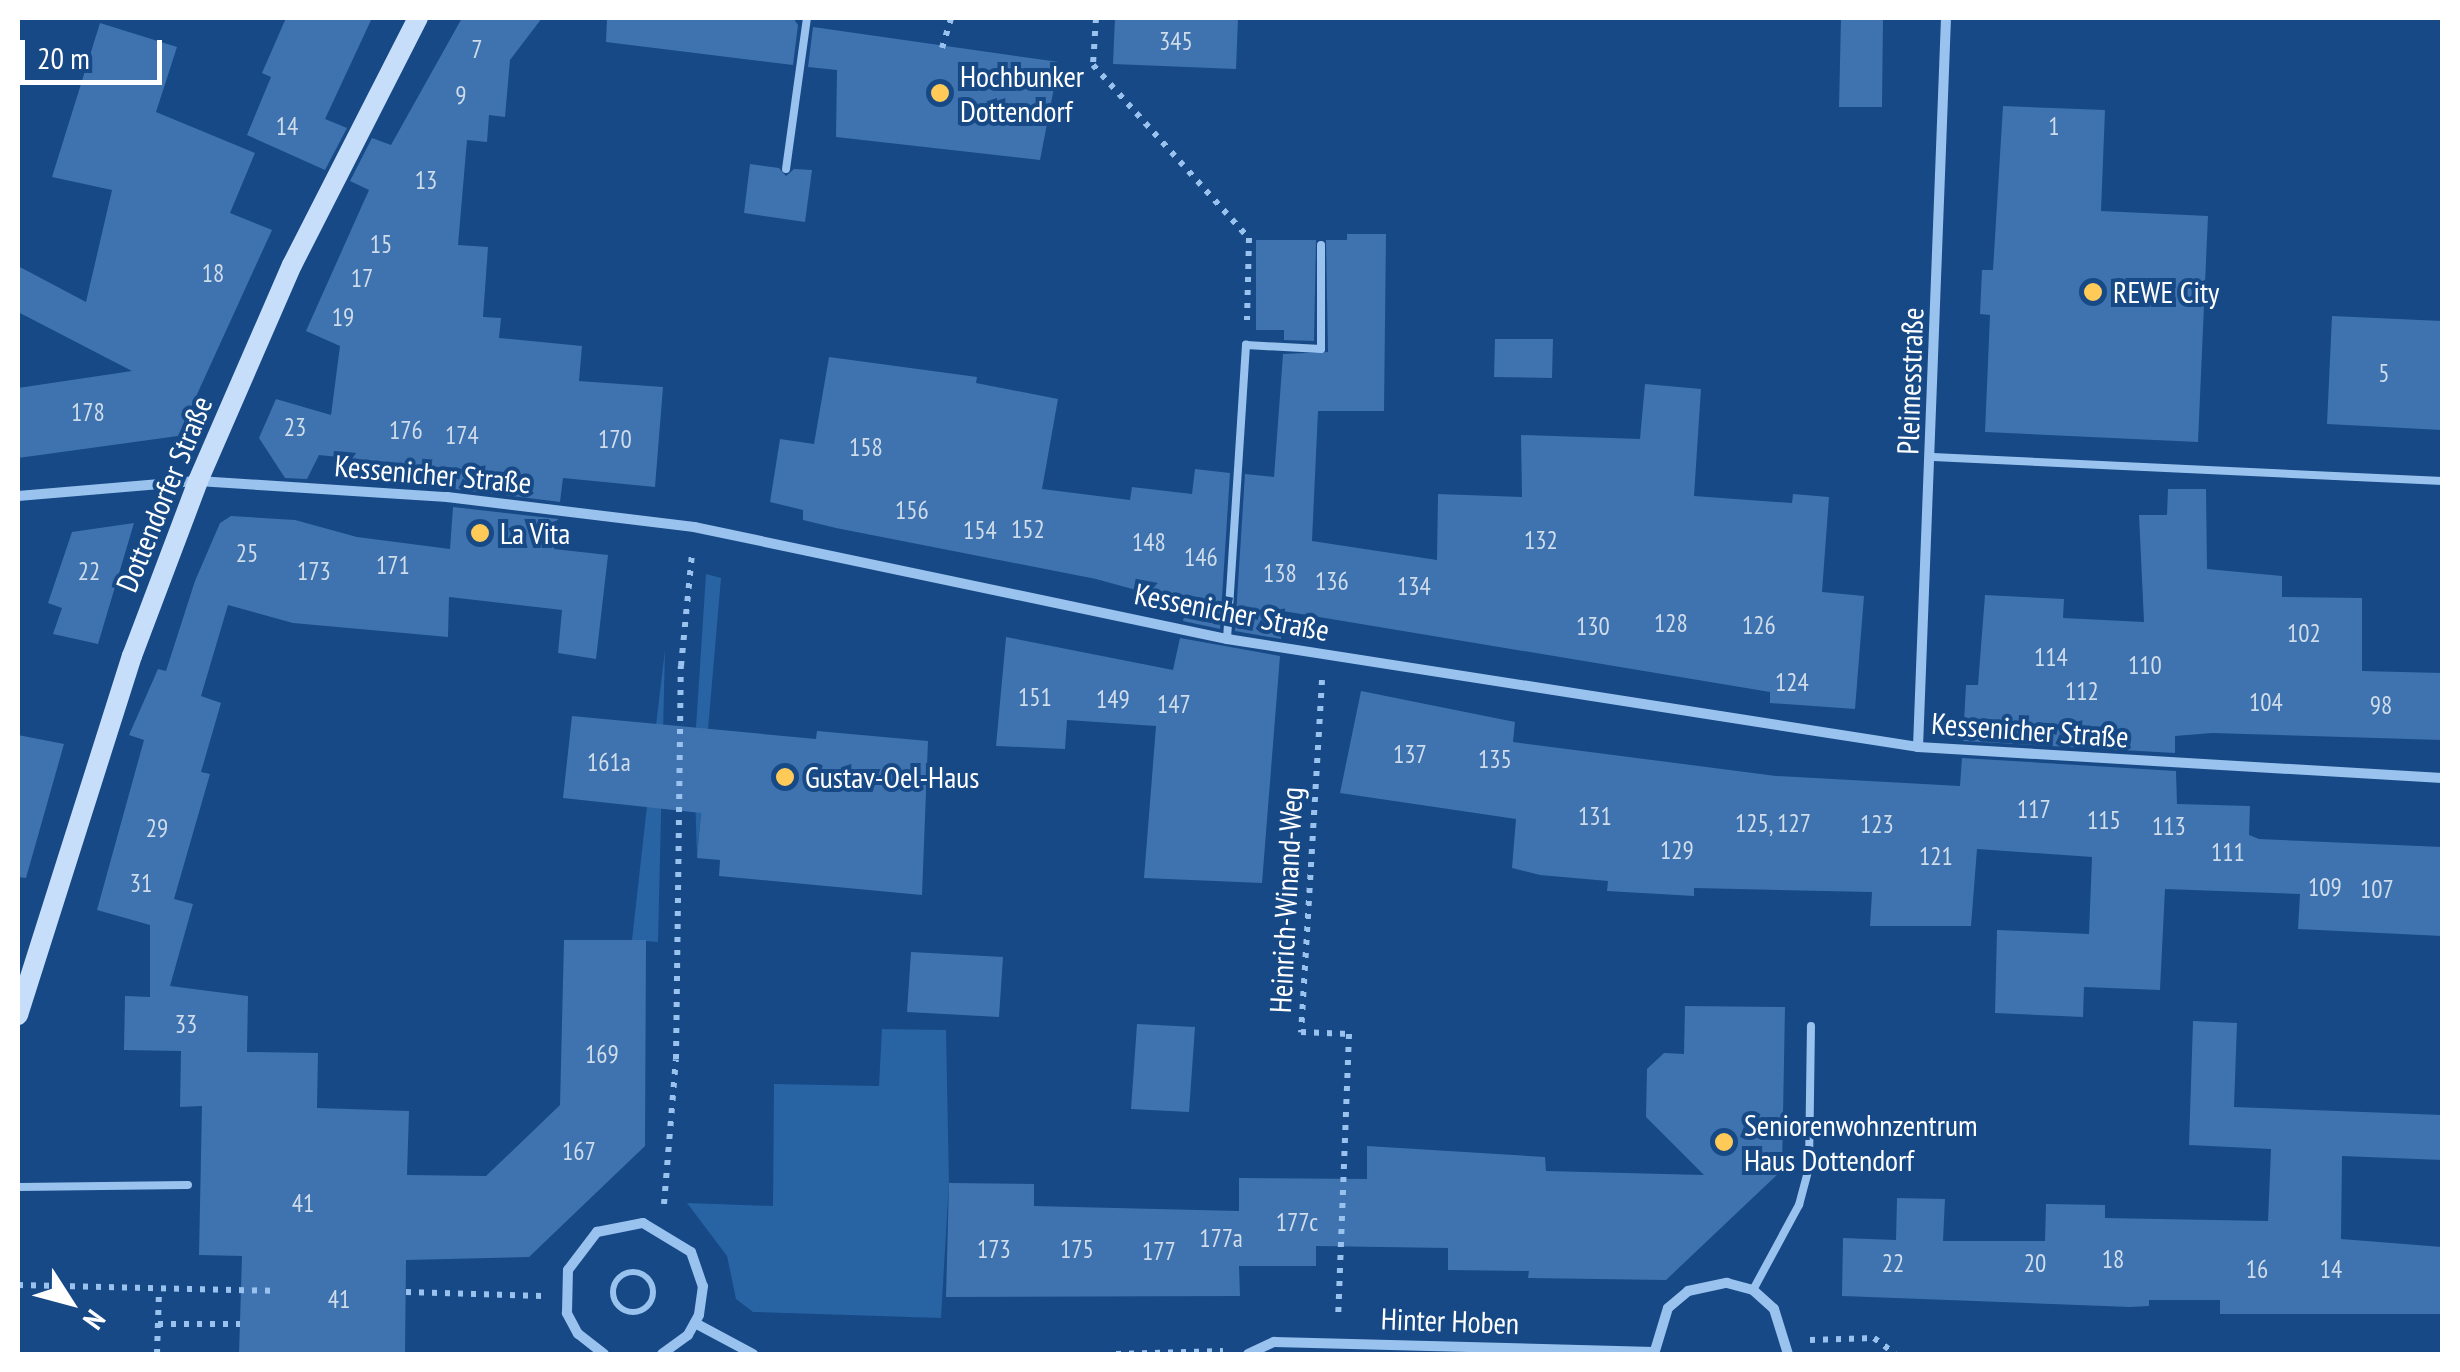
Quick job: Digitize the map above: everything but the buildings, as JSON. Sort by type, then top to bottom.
[{"type":"main road","name":"Dottendorfer Straße","points":[[18,1015],[132,656],[198,481],[301,247],[418,18]]},
{"type":"street","name":"Pleimesstraße","points":[[1918,747],[1933,457],[1946,18]]},
{"type":"street","name":"Kessenicher Straße","points":[[18,496],[198,481],[446,497],[694,527],[1227,639],[1918,747],[2442,778]]},
{"type":"street","points":[[604,1354],[578,1334],[564,1296],[568,1270],[598,1232],[620,1223],[656,1227],[691,1252],[699,1268],[694,1323],[662,1354]]},
{"type":"street","name":"Hinter Hoben","points":[[1251,1352],[1274,1342],[1337,1342],[1654,1353],[1668,1308],[1688,1291],[1726,1283],[1754,1290]]},
{"type":"street","points":[[1754,1290],[1774,1309],[1789,1340],[1788,1354]]},
{"type":"street","points":[[694,1323],[753,1354]]},
{"type":"lane","points":[[786,169],[808,18]]},
{"type":"lane","points":[[1227,639],[1246,345],[1321,348],[1321,244]]},
{"type":"lane","points":[[1933,457],[2442,481]]},
{"type":"lane","points":[[1754,1290],[1800,1206],[1808,1167],[1811,1026]]},
{"type":"lane","points":[[18,1187],[188,1185]]},
{"type":"path","points":[[942,48],[951,18]]},
{"type":"path","points":[[1096,18],[1093,65],[1249,238],[1246,345]]},
{"type":"path","points":[[656,1227],[670,1186],[681,666],[694,527]]},
{"type":"path","name":"Heinrich-Winand-Weg","points":[[1323,654],[1301,1032],[1349,1034],[1337,1342]]},
{"type":"path","points":[[640,1272],[653,1286],[653,1297],[640,1312],[629,1312],[614,1302],[615,1283],[640,1272]]},
{"type":"path","points":[[18,1285],[273,1291]]},
{"type":"path","points":[[158,1290],[158,1354]]},
{"type":"path","points":[[406,1292],[564,1296]]},
{"type":"path","points":[[158,1324],[240,1324]]},
{"type":"path","points":[[1789,1340],[1874,1338],[1895,1354]]},
{"type":"path","points":[[1116,1354],[1251,1352]]},
{"type":"shaded area","points":[[706,574],[721,578],[697,858],[694,758]]},
{"type":"shaded area","points":[[665,650],[658,942],[632,940]]},
{"type":"shaded area","points":[[882,1029],[946,1030],[949,1183],[941,1318],[753,1312],[736,1299],[727,1256],[687,1203],[773,1206],[774,1084],[879,1086]]},
{"type":"place","name":"Hochbunker Dottendorf","points":[[940,93]]},
{"type":"place","name":"REWE City","points":[[2093,292]]},
{"type":"place","name":"La Vita","points":[[480,533]]},
{"type":"place","name":"Gustav-Oel-Haus","points":[[785,777]]},
{"type":"place","name":"Seniorenwohnzentrum Haus Dottendorf","points":[[1724,1142]]}]
